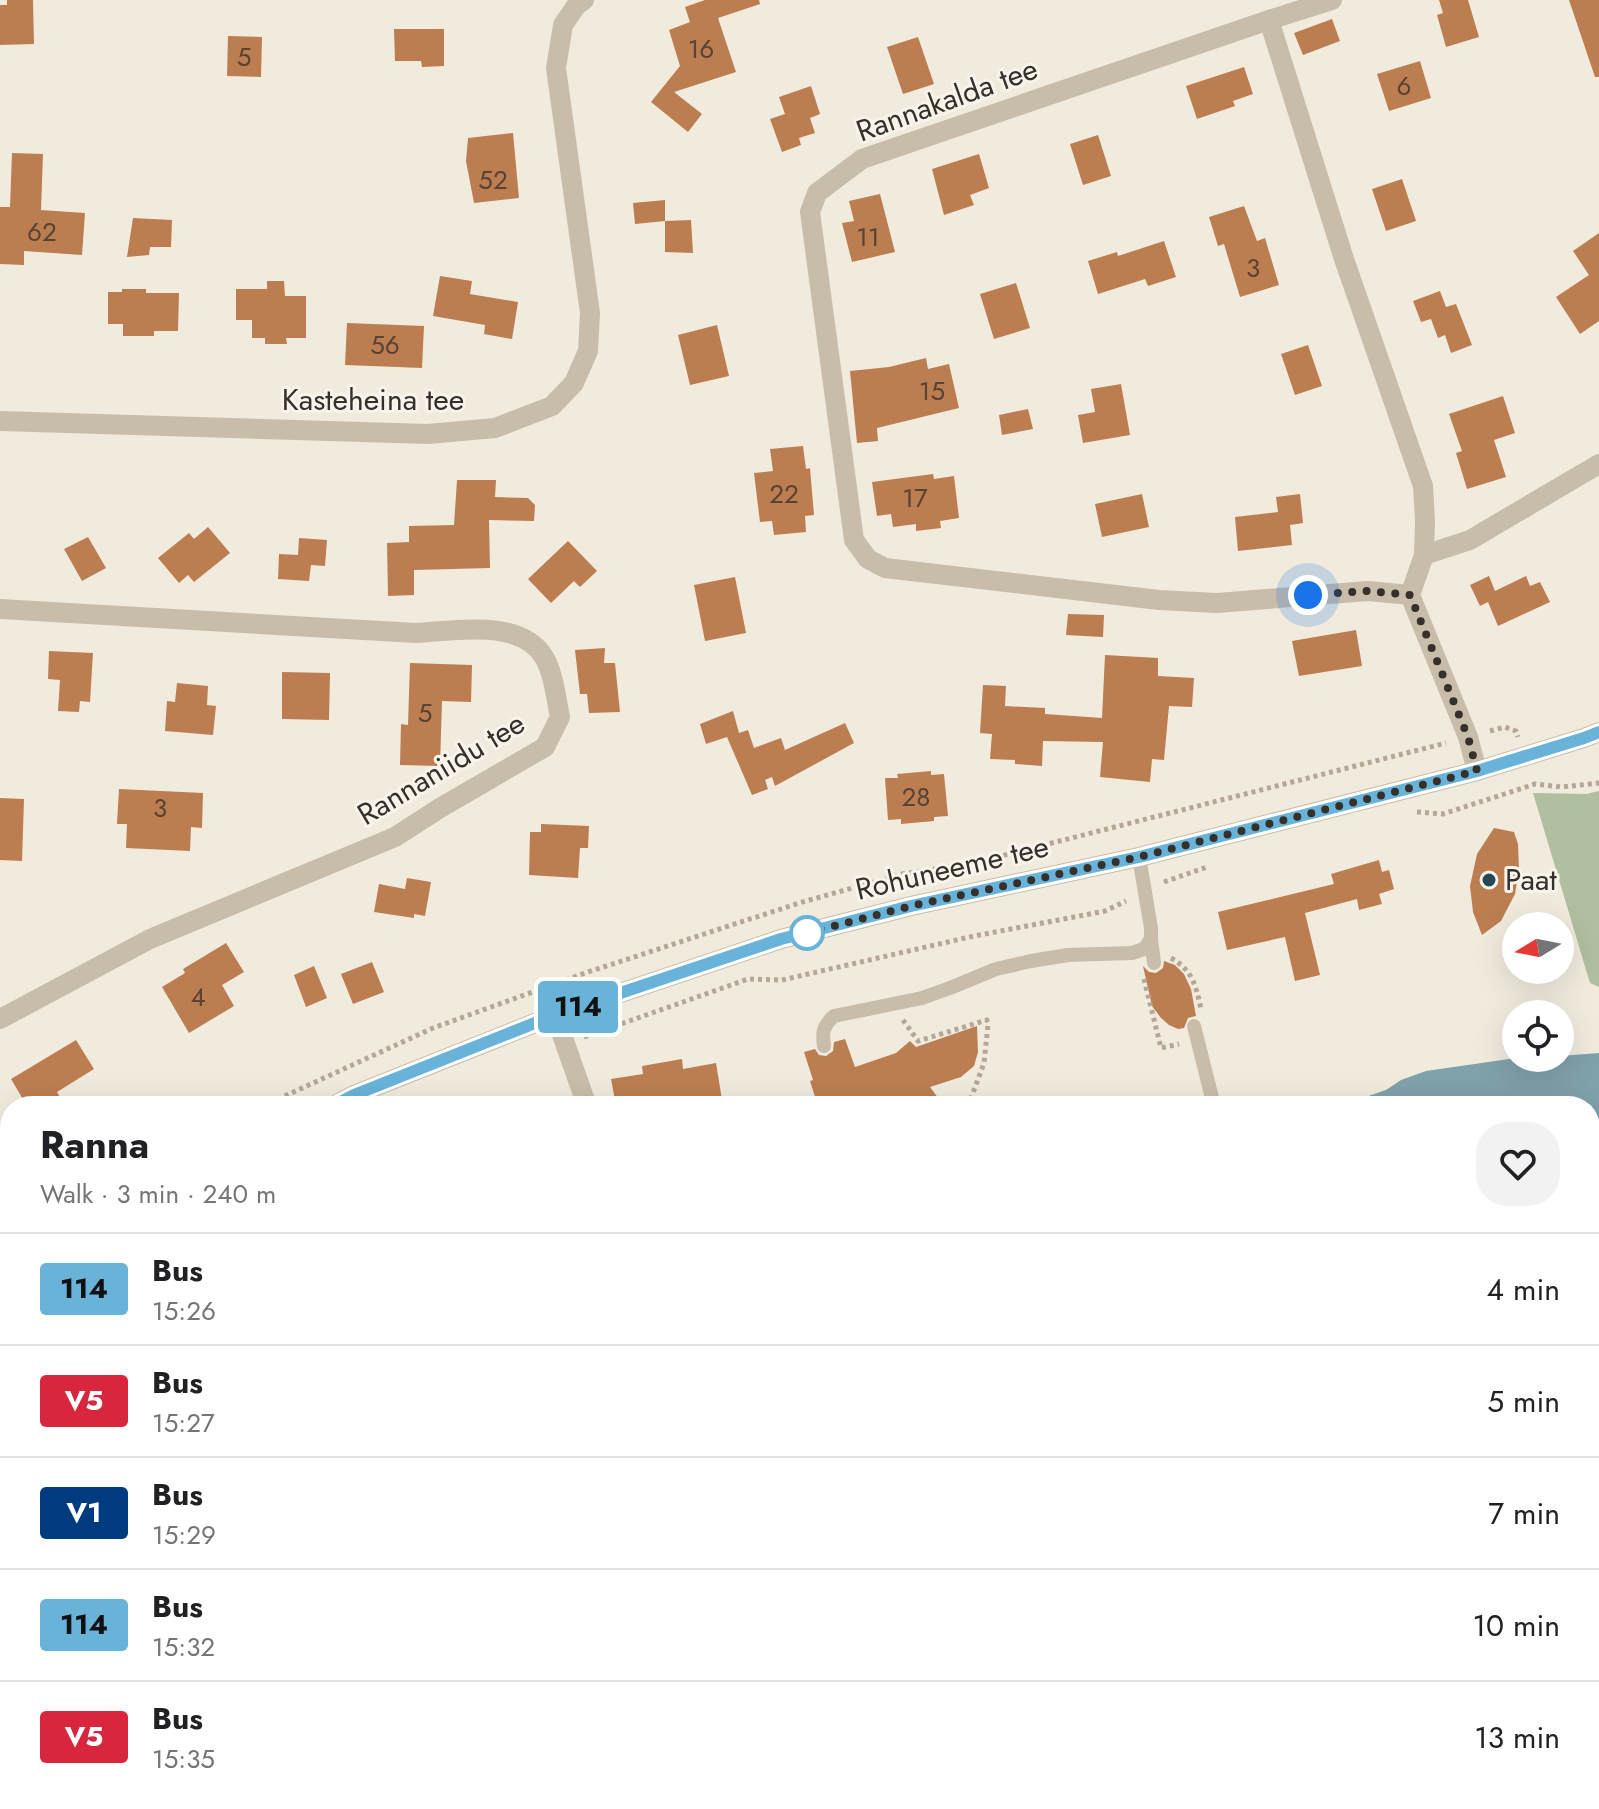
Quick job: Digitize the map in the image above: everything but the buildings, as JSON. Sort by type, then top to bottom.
[{"type":"street","name":"Kasteheina tee","points":[[0,421],[428,434],[495,428],[552,406],[574,383],[588,351],[590,313],[556,68],[563,25],[584,0]]},
{"type":"street","name":"Rannakalda tee","points":[[1332,0],[862,159],[817,193],[810,212],[854,540],[868,559],[885,568],[1159,600],[1217,603],[1368,591],[1410,595]]},
{"type":"street","points":[[1269,20],[1344,259],[1423,486],[1424,555],[1410,595],[1468,737],[1477,771]]},
{"type":"street","points":[[1424,555],[1470,540],[1599,464]]},
{"type":"street","name":"Rannaniidu tee","points":[[0,609],[416,633],[484,629],[530,642],[544,659],[560,717],[545,747],[395,837],[150,939],[0,1019]]},
{"type":"street","name":"Rohuneeme tee","points":[[369,1096],[555,1015],[781,939],[911,906],[1139,857],[1477,771],[1599,732]]},
{"type":"street","points":[[555,1015],[584,1096]]},
{"type":"lane","points":[[1139,857],[1154,960]]},
{"type":"lane","points":[[824,1046],[822,1032],[834,1016],[922,998],[996,969],[1068,955],[1132,953],[1144,949],[1151,939]]},
{"type":"lane","points":[[1196,1031],[1212,1096]]},
{"type":"path","points":[[1410,811],[1443,814],[1535,784],[1562,787],[1599,783]]},
{"type":"path","points":[[565,1043],[748,979],[782,980],[974,936],[1105,911],[1170,879],[1215,864]]},
{"type":"path","points":[[1169,957],[1185,967],[1195,984],[1206,1028],[1196,1031],[1161,1048],[1140,962],[1169,957]]},
{"type":"path","points":[[891,1004],[918,1041],[987,1020],[984,1063],[972,1096]]},
{"type":"green space","points":[[1599,791],[1599,987],[1590,983],[1574,930],[1574,912],[1569,912],[1533,793],[1586,794]]},
{"type":"water","points":[[1599,1053],[1599,1096],[1368,1096],[1426,1071],[1502,1060],[1502,1072],[1574,1072],[1574,1055]]},
{"type":"bus line","name":"114","points":[[352,1096],[555,1015],[781,939],[911,906],[1139,857],[1477,771],[1599,732]]},
{"type":"place","name":"Paat","points":[[1489,880]]},
{"type":"route","points":[[807,933],[911,906],[1139,857],[1477,771],[1468,737],[1410,595],[1368,591],[1308,595]]}]
